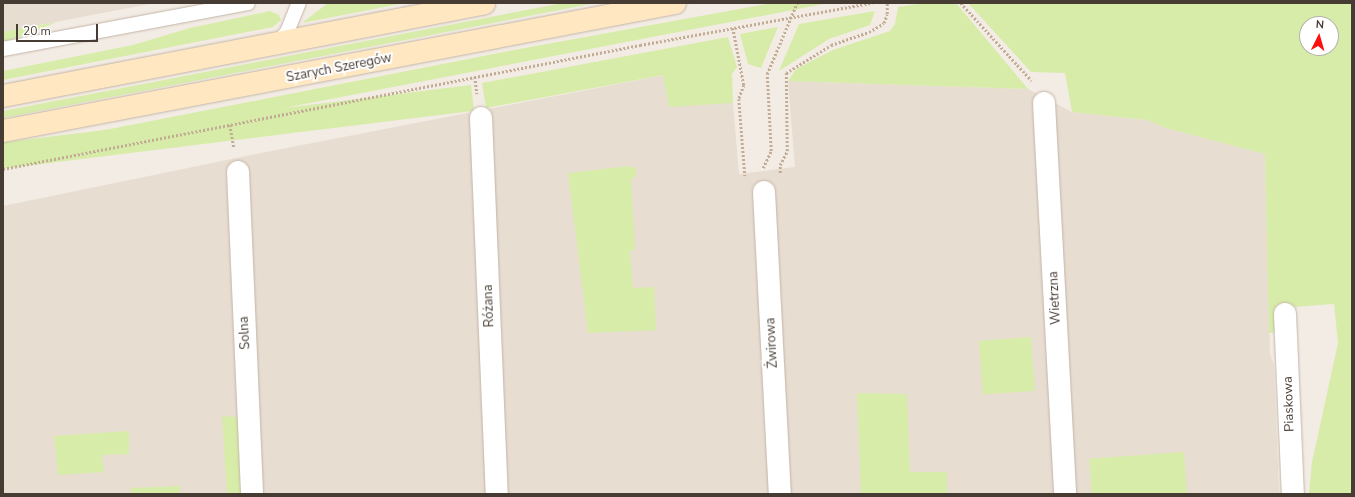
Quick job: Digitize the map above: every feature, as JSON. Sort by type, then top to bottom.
[{"type":"main road","name":"Szarych Szeregów","points":[[3,131],[675,3]]},
{"type":"main road","points":[[3,96],[475,4]]},
{"type":"street","name":"Wietrzna","points":[[1044,103],[1065,494]]},
{"type":"street","name":"Różana","points":[[481,118],[497,494]]},
{"type":"street","name":"Solna","points":[[238,172],[252,494]]},
{"type":"street","name":"Żwirowa","points":[[764,192],[780,494]]},
{"type":"street","name":"Piaskowa","points":[[1286,314],[1293,494]]},
{"type":"lane","points":[[3,49],[248,3]]},
{"type":"lane","points":[[278,42],[287,32],[299,3]]},
{"type":"path","points":[[763,168],[771,151],[767,74],[797,3]]},
{"type":"path","points":[[3,169],[475,77],[872,3]]},
{"type":"path","points":[[781,178],[780,165],[787,151],[786,74],[804,60],[831,45],[869,32],[884,23],[888,14],[887,3]]},
{"type":"path","points":[[961,3],[1044,94],[1044,103]]},
{"type":"path","points":[[733,28],[744,85],[739,99],[745,178]]},
{"type":"path","points":[[475,77],[477,93]]},
{"type":"shaded area","points":[[3,3],[155,3],[3,32]]},
{"type":"shaded area","points":[[664,75],[721,103],[733,103],[739,174],[795,167],[788,81],[1028,89],[1072,112],[1147,120],[1166,128],[1265,154],[1270,354],[1274,365],[1279,494],[3,494],[3,206],[266,152]]},
{"type":"green space","points":[[328,3],[405,3],[302,23]]},
{"type":"green space","points":[[563,3],[596,3],[3,118],[3,111]]},
{"type":"green space","points":[[772,3],[829,3],[3,162],[3,150],[514,50]]},
{"type":"green space","points":[[924,3],[956,3],[1028,89],[788,81],[796,69],[833,50],[890,31],[895,24],[898,7]]},
{"type":"green space","points":[[968,3],[1352,3],[1352,494],[1309,494],[1312,462],[1338,343],[1334,304],[1280,308],[1277,332],[1269,333],[1265,154],[1166,128],[1147,120],[1072,112],[1065,73],[1031,72]]},
{"type":"green space","points":[[270,11],[279,15],[281,20],[273,27],[3,80],[3,71],[133,45],[190,28]]},
{"type":"green space","points":[[875,11],[870,25],[829,39],[779,71],[799,24]]},
{"type":"green space","points":[[57,22],[27,34],[3,42],[3,32]]},
{"type":"green space","points":[[778,27],[761,68],[748,64],[740,34]]},
{"type":"green space","points":[[728,37],[737,67],[732,74],[733,103],[669,107],[663,75],[486,108],[482,83]]},
{"type":"green space","points":[[471,85],[474,111],[3,169],[3,142]]},
{"type":"green space","points":[[630,166],[636,169],[636,177],[631,178],[635,250],[630,251],[633,288],[654,287],[656,330],[588,333],[568,173]]},
{"type":"green space","points":[[1031,337],[1035,391],[983,394],[979,341]]},
{"type":"green space","points":[[857,393],[907,394],[910,472],[947,472],[947,494],[861,494]]},
{"type":"green space","points":[[222,416],[239,417],[241,494],[227,494]]},
{"type":"green space","points":[[129,431],[129,454],[102,455],[104,472],[58,475],[54,436]]},
{"type":"green space","points":[[1184,452],[1187,494],[1092,494],[1089,459]]},
{"type":"green space","points":[[180,486],[180,494],[131,494],[131,488]]}]
